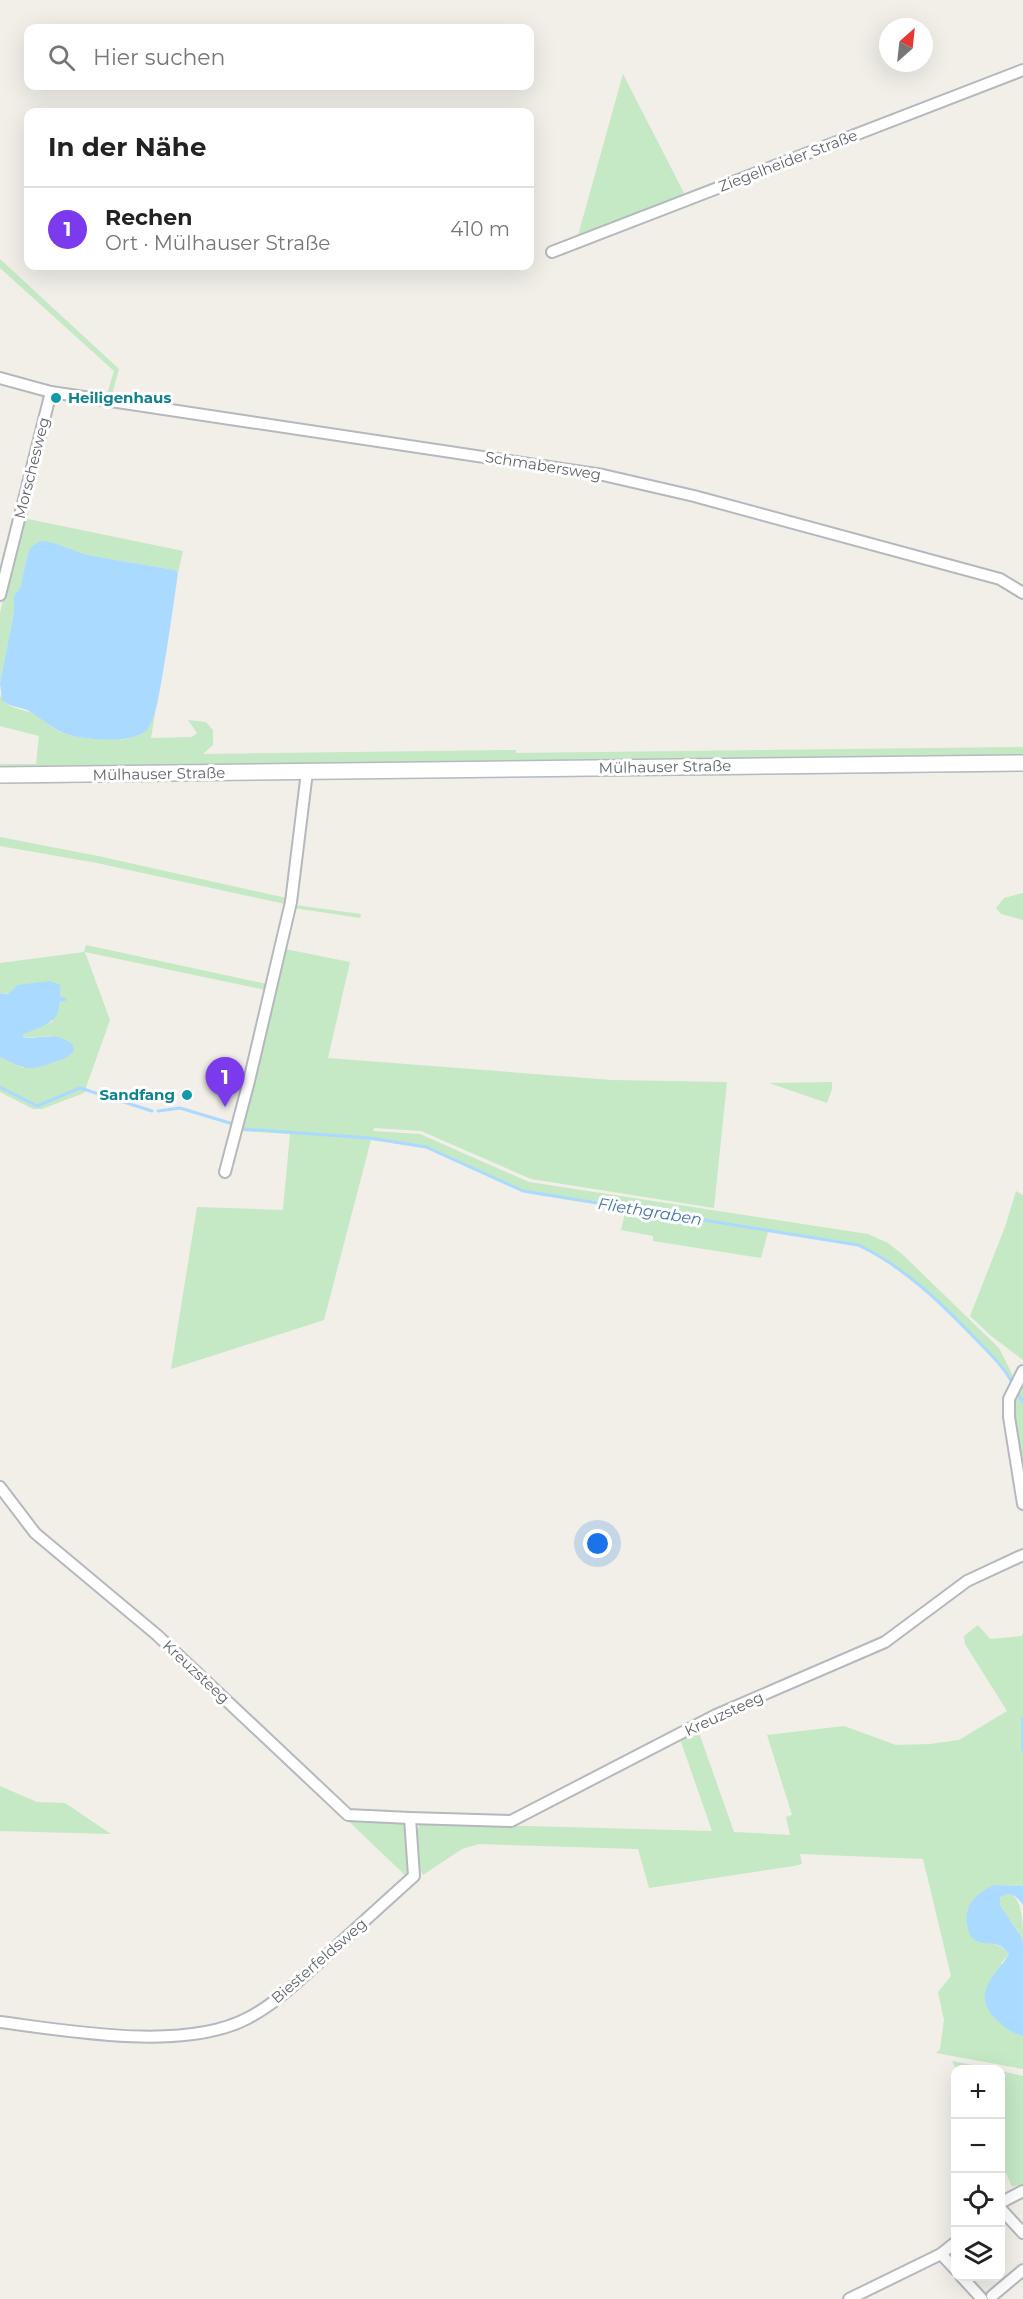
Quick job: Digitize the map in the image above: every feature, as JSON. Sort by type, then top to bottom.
[{"type":"street","name":"Ziegelheider Straße","points":[[552,252],[1023,70]]},
{"type":"street","points":[[0,378],[51,392]]},
{"type":"street","name":"Schmabersweg","points":[[51,392],[603,475],[694,496],[1000,579],[1023,593]]},
{"type":"street","name":"Morschesweg","points":[[0,595],[51,392]]},
{"type":"street","name":"Mülhauser Straße","points":[[6,775],[1023,763]]},
{"type":"street","points":[[225,1172],[291,902],[307,772]]},
{"type":"street","points":[[1023,1371],[1009,1399],[1009,1417],[1023,1504]]},
{"type":"street","name":"Kreuzsteeg","points":[[0,1486],[35,1533],[157,1635],[348,1815],[511,1821],[716,1716],[885,1642],[967,1581],[1023,1555]]},
{"type":"street","name":"Biesterfeldsweg","points":[[0,2022],[123,2036],[163,2036],[222,2029],[247,2019],[277,2000],[414,1876],[410,1818]]},
{"type":"street","points":[[1005,2200],[1023,2190]]},
{"type":"street","points":[[1005,2213],[1023,2233]]},
{"type":"street","points":[[849,2299],[941,2254],[951,2246]]},
{"type":"street","points":[[941,2254],[951,2265]]},
{"type":"street","points":[[966,2281],[987,2298],[1023,2270]]},
{"type":"green space","points":[[623,74],[686,197],[577,239]]},
{"type":"green space","points":[[0,259],[119,369],[111,398],[106,398],[114,371],[0,268]]},
{"type":"green space","points":[[23,518],[183,551],[178,573],[175,570],[87,555],[54,543],[28,553],[20,588],[14,596],[14,612],[0,683],[0,613]]},
{"type":"green space","points":[[0,694],[6,703],[34,714],[60,732],[106,740],[132,738],[142,734],[150,725],[157,702],[151,738],[192,737],[197,733],[188,720],[206,722],[213,730],[213,745],[203,754],[1023,747],[1023,758],[0,771],[0,764],[36,764],[39,736],[0,726]]},
{"type":"green space","points":[[1023,767],[1023,772],[310,780],[492,775]]},
{"type":"green space","points":[[156,779],[300,780],[302,787],[287,904],[266,990],[85,952],[110,1020],[84,1093],[42,1109],[33,1109],[0,1092],[0,1057],[23,1068],[71,1042],[49,1036],[23,1038],[24,1034],[52,1022],[59,1002],[66,1001],[66,998],[0,993],[0,963],[84,952],[86,945],[267,984],[285,904],[97,863],[0,846],[0,837],[98,856],[286,898],[299,780],[0,784],[0,780]]},
{"type":"green space","points":[[1023,893],[1023,920],[1001,914],[996,908],[1004,898]]},
{"type":"green space","points":[[295,905],[361,914],[360,918],[294,908]]},
{"type":"green space","points":[[291,923],[285,949],[350,962],[328,1058],[612,1080],[727,1082],[714,1208],[531,1179],[421,1131],[374,1128],[373,1131],[420,1134],[529,1182],[868,1234],[888,1243],[902,1254],[999,1348],[1015,1380],[1012,1384],[1002,1368],[935,1299],[878,1255],[859,1246],[768,1232],[761,1258],[653,1241],[653,1236],[621,1230],[626,1209],[532,1194],[426,1148],[371,1140],[324,1320],[171,1369],[197,1207],[283,1210],[290,1134],[241,1131]]},
{"type":"green space","points":[[832,1082],[827,1103],[769,1083]]},
{"type":"green space","points":[[1016,1191],[1023,1195],[1023,1360],[990,1335],[970,1316],[1005,1227]]},
{"type":"green space","points":[[1023,1380],[1023,1483],[1011,1404]]},
{"type":"green space","points":[[978,1625],[990,1639],[1022,1636],[1023,1632],[1023,1886],[995,1885],[970,1935],[1000,1946],[1009,1954],[1001,1963],[1018,2034],[1023,2036],[1023,2069],[936,2053],[940,2049],[944,2020],[938,1992],[951,1976],[923,1859],[800,1854],[802,1864],[794,1866],[649,1888],[638,1849],[479,1844],[462,1849],[423,1875],[420,1869],[416,1856],[416,1835],[421,1823],[712,1831],[680,1739],[698,1730],[734,1832],[790,1835],[786,1817],[792,1815],[767,1735],[844,1726],[896,1745],[959,1740],[1007,1711],[965,1644],[964,1636]]},
{"type":"green space","points":[[0,1786],[37,1802],[65,1803],[111,1834],[0,1831]]},
{"type":"green space","points":[[339,1812],[405,1822],[412,1864],[407,1877]]},
{"type":"green space","points":[[1011,1894],[1020,1908],[1023,1943],[1000,1905],[1000,1899],[1004,1895]]},
{"type":"green space","points":[[952,2061],[972,2065],[954,2065]]},
{"type":"green space","points":[[1005,2072],[1023,2076],[1023,2184],[1012,2187],[1005,2171]]},
{"type":"water","points":[[41,541],[54,543],[87,555],[175,570],[178,573],[157,703],[149,727],[143,733],[132,737],[105,740],[77,737],[65,734],[27,710],[2,700],[0,683],[14,612],[14,596],[20,588],[28,553],[32,546]]},
{"type":"water","points":[[50,981],[60,985],[60,996],[66,998],[66,1001],[59,1002],[57,1015],[53,1020],[24,1034],[23,1038],[61,1038],[73,1045],[74,1050],[63,1059],[32,1068],[26,1068],[0,1057],[0,993],[8,994],[18,985]]},
{"type":"water","points":[[995,1885],[1023,1886],[1023,1905],[1016,1897],[1007,1894],[1000,1898],[1000,1905],[1023,1943],[1023,2036],[1009,2030],[995,2018],[986,2005],[986,1989],[1009,1954],[996,1944],[974,1939],[968,1928],[967,1913],[972,1901]]},
{"type":"waterway","name":"Fliethgraben","points":[[0,1087],[37,1106],[80,1088],[152,1111]]},
{"type":"waterway","name":"Fliethgraben","points":[[158,1111],[180,1108],[233,1124]]},
{"type":"waterway","name":"Fliethgraben","points":[[243,1129],[370,1138],[426,1147],[523,1191],[858,1245],[889,1262],[931,1295],[992,1356],[1012,1382]]},
{"type":"waterway","name":"Fliethgraben","points":[[1017,1391],[1023,1402]]},
{"type":"waterway","name":"Fliethgraben","points":[[1023,1718],[1023,1750]]},
{"type":"place","name":"Heiligenhaus","points":[[56,398]]},
{"type":"place","name":"Sandfang","points":[[187,1095]]},
{"type":"place","name":"Rechen","points":[[225,1107]]}]
